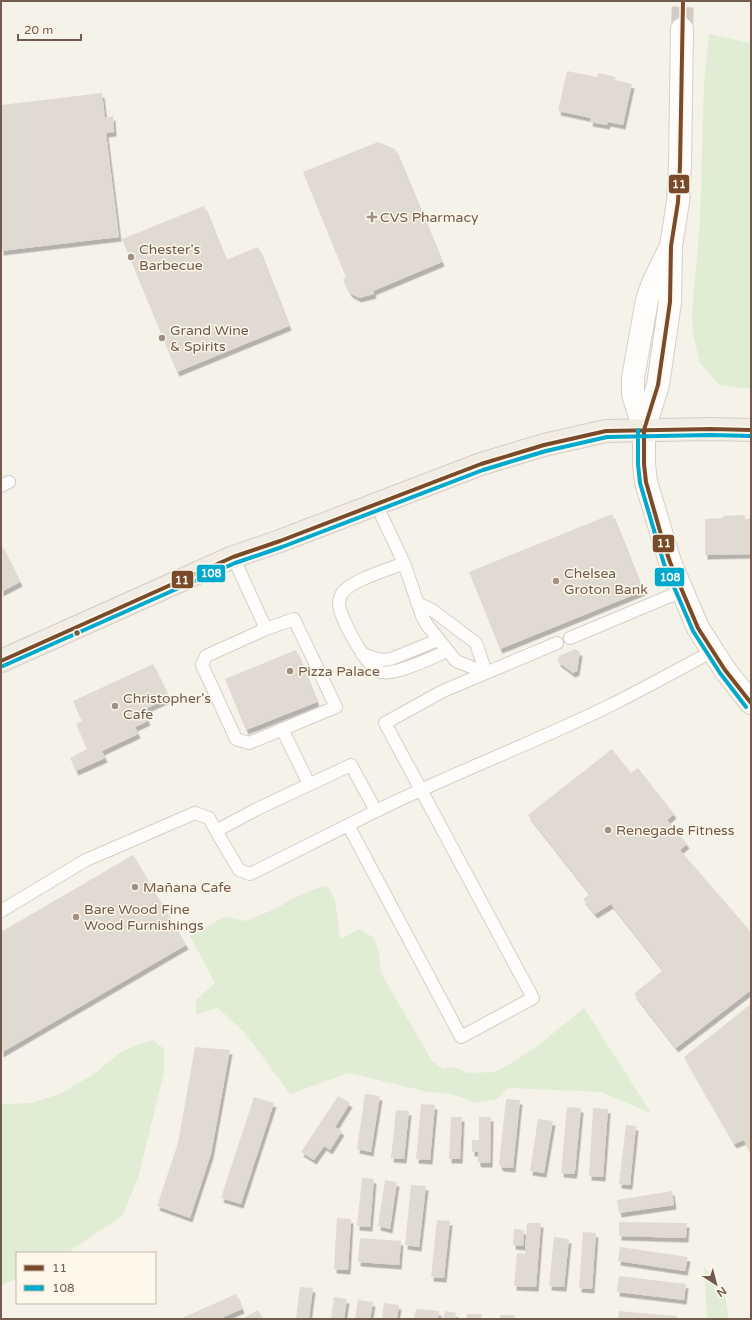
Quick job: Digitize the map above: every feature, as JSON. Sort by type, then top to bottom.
[{"type":"main road","points":[[1,661],[233,557],[280,541],[481,464],[544,445],[606,431],[751,430]]},
{"type":"street","points":[[682,29],[680,166],[678,202],[671,246],[670,302],[658,382],[644,430],[644,464],[646,482],[662,538],[698,628],[725,670],[751,703]]},
{"type":"lane","points":[[376,504],[404,563],[422,616],[438,640],[456,661],[486,673]]},
{"type":"lane","points":[[233,557],[266,629]]},
{"type":"lane","points":[[404,563],[359,581],[349,586],[342,593],[339,603],[341,611],[356,645],[374,668],[380,672],[397,671],[447,651]]},
{"type":"lane","points":[[570,638],[682,590]]},
{"type":"lane","points":[[417,603],[432,610],[476,643],[486,673]]},
{"type":"lane","points":[[294,619],[336,707],[250,743],[236,739],[202,665],[206,656],[266,629],[294,619]]},
{"type":"lane","points":[[362,654],[381,660],[391,658],[438,640]]},
{"type":"lane","points":[[348,825],[461,1037],[533,998],[385,724],[443,691],[557,643]]},
{"type":"lane","points":[[1,911],[86,860],[195,813],[209,818],[239,870],[250,874],[421,789],[611,705],[713,651]]},
{"type":"lane","points":[[282,729],[309,784]]},
{"type":"lane","points":[[216,831],[309,784],[351,765],[376,811]]},
{"type":"green space","points":[[709,34],[751,43],[751,389],[719,385],[700,363],[693,334],[692,312],[700,223],[704,85]]},
{"type":"green space","points":[[327,886],[335,899],[340,939],[360,929],[374,938],[379,953],[381,973],[432,1061],[443,1069],[454,1067],[468,1073],[495,1072],[518,1059],[545,1040],[584,1008],[651,1113],[601,1092],[508,1088],[497,1099],[475,1103],[452,1094],[428,1092],[349,1073],[290,1094],[245,1033],[218,1008],[196,1014],[196,1000],[215,983],[190,936],[224,917],[245,921],[275,909],[314,889]]},
{"type":"green space","points":[[153,1040],[164,1049],[164,1072],[138,1178],[122,1216],[68,1252],[16,1252],[16,1279],[2,1285],[1,1292],[1,1102],[4,1104],[31,1103],[60,1094],[94,1074],[121,1052]]},
{"type":"green space","points":[[704,1266],[725,1295],[729,1319],[707,1319]]},
{"type":"building","points":[[567,71],[597,77],[598,73],[616,77],[615,80],[632,84],[623,125],[608,122],[607,125],[590,122],[591,118],[558,111]]},
{"type":"building","points":[[102,93],[105,118],[113,116],[114,132],[106,133],[119,237],[1,251],[1,105]]},
{"type":"building","name":"CVS Pharmacy","points":[[378,142],[395,149],[442,262],[373,291],[374,294],[359,298],[350,293],[345,285],[343,279],[346,277],[303,172]]},
{"type":"building","points":[[204,206],[226,260],[258,247],[289,326],[177,372],[122,239]]},
{"type":"building","name":"Chelsea Groton Bank","points":[[612,514],[643,591],[500,649],[469,572]]},
{"type":"building","points":[[745,515],[745,519],[751,518],[751,554],[705,555],[705,519]]},
{"type":"building","points":[[1,544],[20,582],[1,592]]},
{"type":"building","points":[[575,649],[580,652],[577,671],[573,673],[558,662],[559,656]]},
{"type":"building","points":[[296,650],[317,702],[246,730],[225,679]]},
{"type":"building","points":[[153,664],[169,698],[143,710],[148,721],[135,727],[138,734],[102,751],[105,758],[76,771],[70,758],[87,749],[76,724],[82,721],[73,701]]},
{"type":"building","points":[[612,749],[631,773],[638,768],[674,814],[667,820],[687,844],[680,850],[751,932],[751,990],[676,1048],[634,994],[663,970],[611,904],[595,914],[583,899],[590,894],[528,815]]},
{"type":"building","points":[[133,855],[186,945],[1,1053],[1,932]]},
{"type":"building","points":[[751,1004],[751,1153],[744,1140],[734,1144],[684,1057]]},
{"type":"building","points":[[195,1047],[230,1050],[211,1154],[190,1218],[157,1206],[178,1143]]},
{"type":"building","points":[[365,1094],[380,1096],[371,1152],[357,1149]]},
{"type":"building","points":[[338,1096],[350,1103],[335,1127],[342,1131],[330,1150],[324,1146],[314,1160],[301,1152]]},
{"type":"building","points":[[254,1097],[274,1103],[241,1204],[221,1198]]},
{"type":"building","points":[[506,1099],[520,1100],[513,1168],[501,1167],[499,1164]]},
{"type":"building","points":[[421,1104],[435,1105],[430,1160],[416,1159]]},
{"type":"building","points":[[567,1107],[581,1108],[574,1174],[561,1173]]},
{"type":"building","points":[[593,1108],[608,1109],[603,1177],[589,1176]]},
{"type":"building","points":[[396,1110],[409,1111],[404,1159],[391,1158]]},
{"type":"building","points":[[451,1117],[462,1117],[460,1159],[449,1159]]},
{"type":"building","points":[[479,1117],[491,1117],[490,1163],[478,1162],[478,1152],[472,1152],[472,1140],[479,1140]]},
{"type":"building","points":[[538,1119],[553,1121],[544,1173],[530,1171]]},
{"type":"building","points":[[626,1125],[636,1126],[630,1185],[619,1184]]},
{"type":"building","points":[[362,1178],[374,1179],[370,1227],[357,1226]]},
{"type":"building","points":[[385,1180],[397,1182],[390,1229],[378,1226]]},
{"type":"building","points":[[411,1185],[426,1186],[419,1247],[405,1245]]},
{"type":"building","points":[[672,1191],[674,1205],[619,1213],[617,1200]]},
{"type":"building","points":[[337,1218],[351,1219],[348,1270],[334,1269]]},
{"type":"building","points":[[437,1220],[450,1221],[444,1278],[431,1277]]},
{"type":"building","points":[[619,1222],[687,1223],[686,1238],[619,1236]]},
{"type":"building","points":[[527,1223],[541,1223],[536,1287],[514,1286],[517,1253],[525,1254]]},
{"type":"building","points":[[514,1229],[524,1230],[523,1246],[513,1245]]},
{"type":"building","points":[[583,1232],[596,1233],[592,1289],[579,1288]]},
{"type":"building","points":[[554,1237],[569,1239],[564,1287],[549,1286]]},
{"type":"building","points":[[360,1238],[401,1241],[399,1265],[358,1262]]},
{"type":"building","points":[[620,1247],[688,1257],[685,1271],[618,1261]]},
{"type":"building","points":[[619,1276],[686,1284],[684,1300],[617,1292]]},
{"type":"building","points":[[300,1287],[313,1288],[309,1319],[296,1319]]},
{"type":"building","points":[[236,1294],[242,1309],[219,1319],[180,1319]]},
{"type":"building","points":[[334,1297],[347,1299],[344,1319],[331,1319]]},
{"type":"building","points":[[358,1300],[373,1302],[370,1319],[355,1319]]},
{"type":"building","points":[[384,1303],[399,1305],[397,1319],[382,1319]]},
{"type":"building","points":[[416,1309],[439,1311],[438,1319],[414,1319]]},
{"type":"building","points":[[258,1310],[263,1319],[242,1319]]},
{"type":"building","points":[[445,1311],[456,1313],[455,1319],[443,1319]]},
{"type":"building","points":[[619,1311],[677,1316],[677,1319],[618,1319]]},
{"type":"building","points":[[467,1314],[482,1314],[481,1319],[467,1319]]},
{"type":"building","points":[[500,1315],[515,1315],[514,1319],[500,1319]]},
{"type":"tunnel","points":[[682,29],[683,1]]},
{"type":"transit line","name":"11","points":[[683,1],[680,166],[678,202],[671,246],[670,302],[658,385],[644,430],[644,464],[646,482],[662,538],[670,562],[698,628],[725,670],[751,703]]},
{"type":"transit line","name":"11","points":[[1,661],[233,557],[280,541],[481,464],[544,445],[606,431],[711,429],[751,430]]},
{"type":"transit line","name":"108","points":[[638,430],[638,464],[640,483],[664,564],[693,631],[720,673],[746,707]]},
{"type":"transit line","name":"108","points":[[3,666],[235,563],[282,547],[483,470],[546,451],[607,437],[711,435],[751,436]]},
{"type":"place","name":"CVS Pharmacy","points":[[372,217]]},
{"type":"place","name":"Chester's Barbecue","points":[[131,257]]},
{"type":"place","name":"Grand Wine & Spirits","points":[[162,338]]},
{"type":"place","name":"Chelsea Groton Bank","points":[[556,581]]},
{"type":"place","name":"Pizza Palace","points":[[290,671]]},
{"type":"place","name":"Christopher's Cafe","points":[[115,706]]},
{"type":"place","name":"Renegade Fitness","points":[[608,830]]},
{"type":"place","name":"Mañana Cafe","points":[[135,887]]},
{"type":"place","name":"Bare Wood Fine Wood Furnishings","points":[[76,917]]}]
